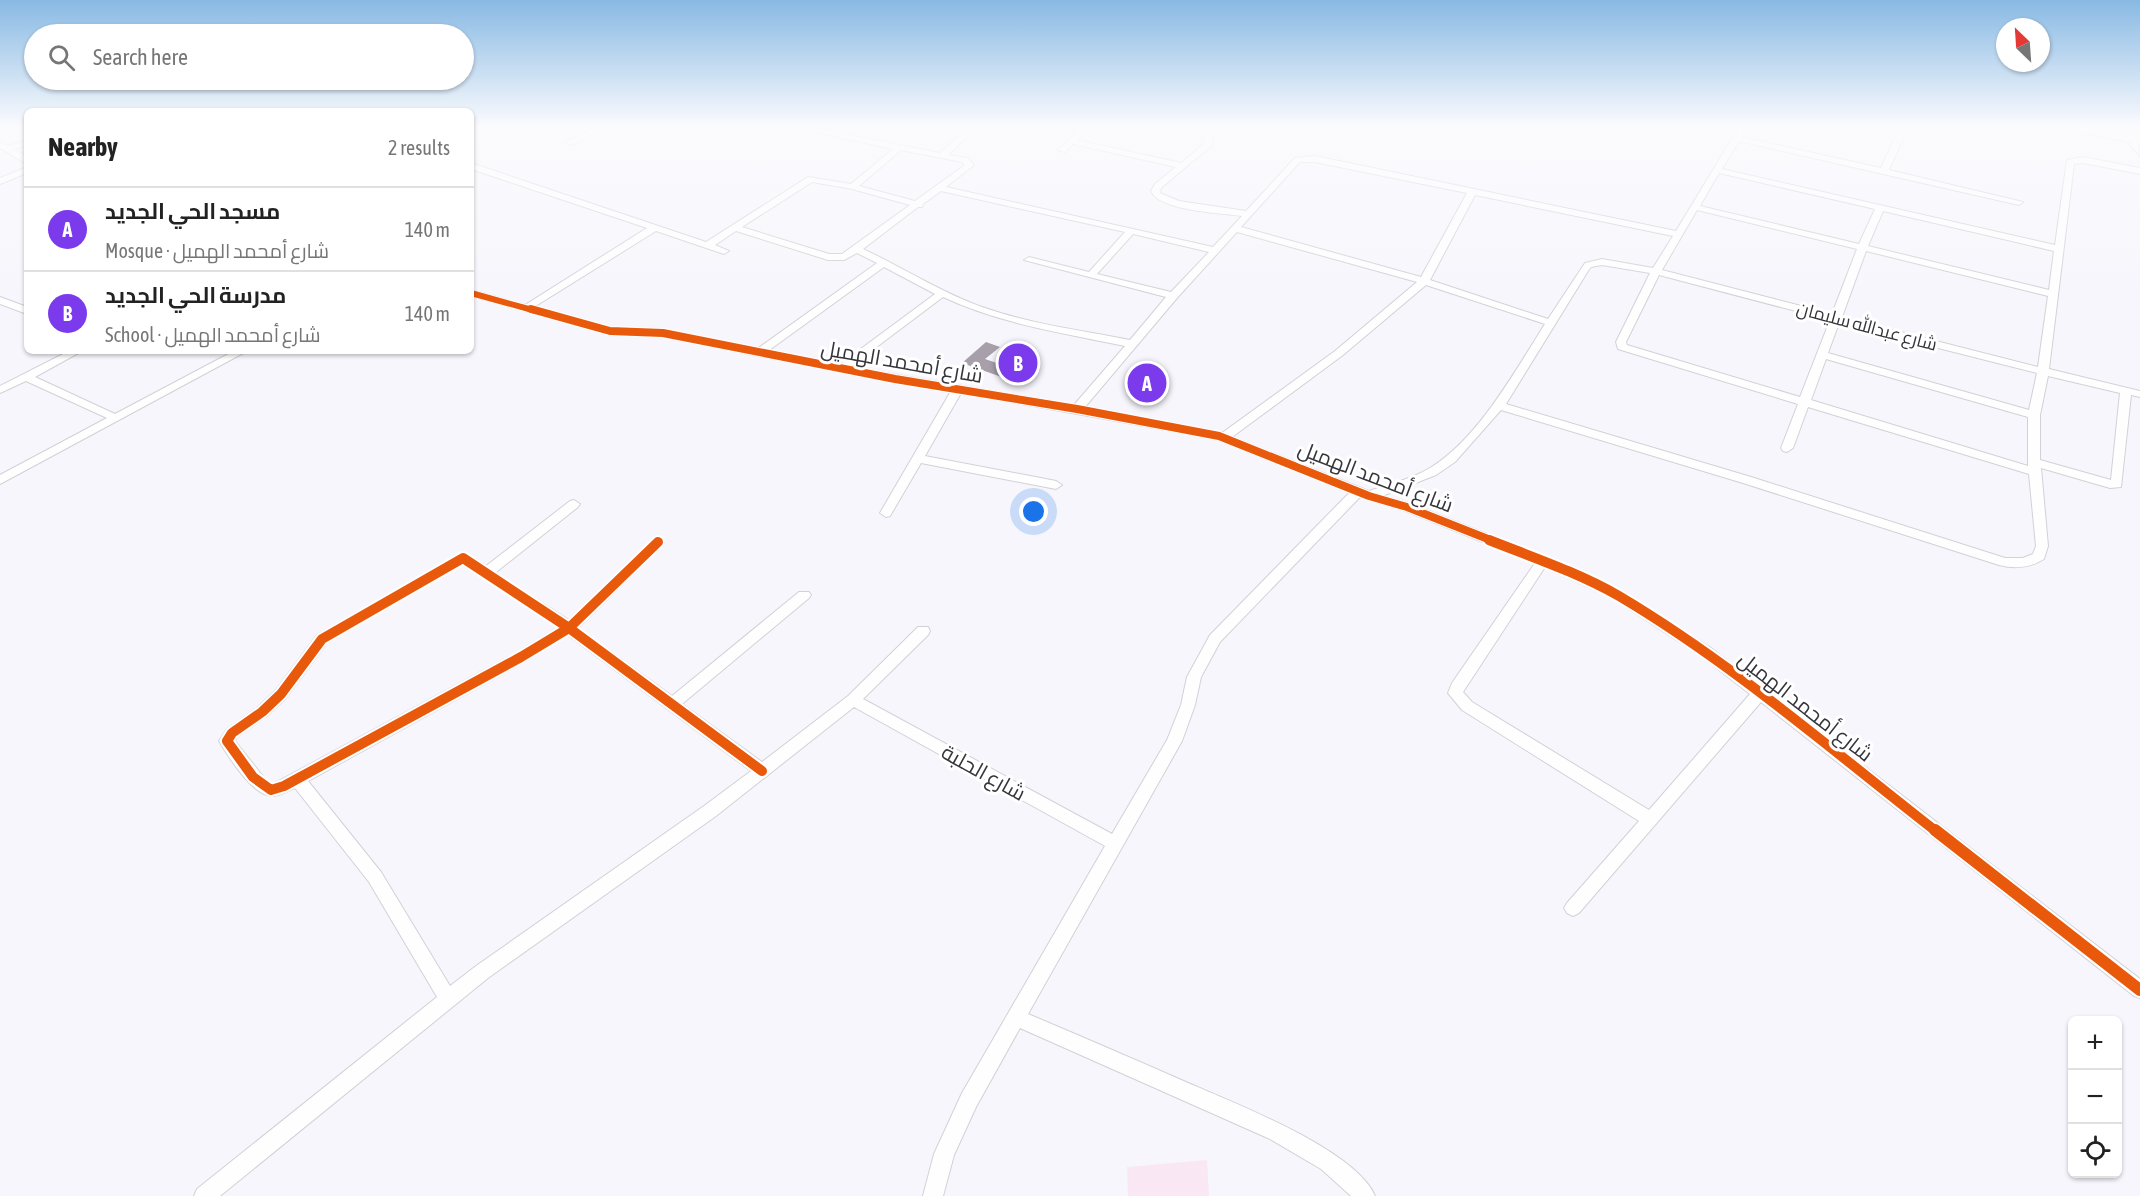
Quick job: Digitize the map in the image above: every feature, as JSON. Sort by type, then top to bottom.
[{"type":"street","points":[[522,183],[724,251]]},
{"type":"street","points":[[708,245],[803,183]]},
{"type":"street","points":[[835,183],[920,205]]},
{"type":"street","points":[[853,187],[858,183]]},
{"type":"street","points":[[734,228],[833,258],[844,257],[920,205],[948,183]]},
{"type":"street","points":[[1164,183],[1155,191],[1160,198],[1178,204],[1247,214]]},
{"type":"street","points":[[1077,409],[1173,296],[1276,183]]},
{"type":"street","points":[[1432,183],[1679,234]]},
{"type":"street","points":[[1708,183],[1656,271],[1621,342],[1622,347],[1805,403],[2035,467],[2110,484],[2117,484],[2126,391]]},
{"type":"street","points":[[1770,183],[2058,249]]},
{"type":"street","points":[[1935,183],[2019,202]]},
{"type":"street","points":[[1499,406],[1747,480],[2004,562],[2019,564],[2030,562],[2039,556],[2042,546],[2035,467],[2034,415],[2043,372],[2067,183]]},
{"type":"street","points":[[941,188],[1214,250]]},
{"type":"street","points":[[1223,438],[1339,353],[1424,281],[1472,191]]},
{"type":"street","points":[[1694,207],[2053,294]]},
{"type":"street","points":[[1787,448],[1838,318],[1862,249],[1880,209]]},
{"type":"street","points":[[526,308],[656,227]]},
{"type":"street","points":[[933,1196],[945,1154],[969,1100],[1174,741],[1188,705],[1194,677],[1215,639],[1363,493],[1432,472],[1451,459],[1499,406],[1551,323],[1424,281],[1234,228]]},
{"type":"street","points":[[1092,274],[1132,230]]},
{"type":"street","points":[[856,249],[885,262],[941,294],[1017,321],[1132,344]]},
{"type":"street","points":[[1029,260],[1173,296]]},
{"type":"street","points":[[758,353],[885,262]]},
{"type":"street","name":"شارع عبدالله سليمان","points":[[1551,323],[1584,268],[1594,262],[1611,262],[1656,271],[2043,372],[2140,394]]},
{"type":"street","name":"شارع أمحمد الهميل","points":[[474,294],[610,331],[663,333],[758,353],[957,390],[1077,409],[1223,438],[1543,561],[1617,595],[1706,652],[1761,692],[2140,990]]},
{"type":"street","points":[[842,368],[941,294]]},
{"type":"street","points":[[0,300],[24,310]]},
{"type":"street","points":[[0,390],[72,354]]},
{"type":"street","points":[[0,480],[236,354]]},
{"type":"street","points":[[1824,355],[2034,415]]},
{"type":"street","points":[[26,377],[115,418]]},
{"type":"street","points":[[886,513],[920,459],[957,390]]},
{"type":"street","points":[[920,459],[1056,485]]},
{"type":"street","points":[[486,573],[574,504]]},
{"type":"street","points":[[658,542],[568,628],[521,657],[297,779],[277,788],[267,789],[256,780],[227,741],[228,737],[262,712],[281,694],[322,639],[459,559],[468,559],[568,628],[762,771]]},
{"type":"street","points":[[1543,561],[1455,693],[1467,706],[1650,819]]},
{"type":"street","points":[[672,704],[804,595]]},
{"type":"street","points":[[204,1196],[448,999],[575,904],[710,811],[853,700],[923,630]]},
{"type":"street","points":[[1573,908],[1761,692]]},
{"type":"street","name":"شارع الحلبة","points":[[853,700],[1114,843]]},
{"type":"street","points":[[297,779],[375,876],[448,999]]},
{"type":"street","points":[[1015,1017],[1247,1118],[1322,1159],[1356,1184],[1365,1196]]},
{"type":"shaded area","points":[[1207,1160],[1209,1196],[1128,1196],[1127,1167]]},
{"type":"building","points":[[986,342],[1000,347],[985,359],[1020,371],[1010,380],[962,363]]},
{"type":"cycle path","points":[[474,294],[610,331],[663,333],[895,379],[1077,409],[1219,436],[1552,565],[1617,595],[1706,652],[2140,990]]},
{"type":"cycle path","points":[[658,542],[569,628],[521,657],[281,787],[271,790],[260,783],[227,741],[232,733],[262,712],[281,694],[322,639],[463,558],[562,622],[569,628],[593,646],[762,771]]},
{"type":"place","name":"مدرسة الحي الجديد","points":[[1018,363]]},
{"type":"place","name":"مسجد الحي الجديد","points":[[1147,383]]}]
